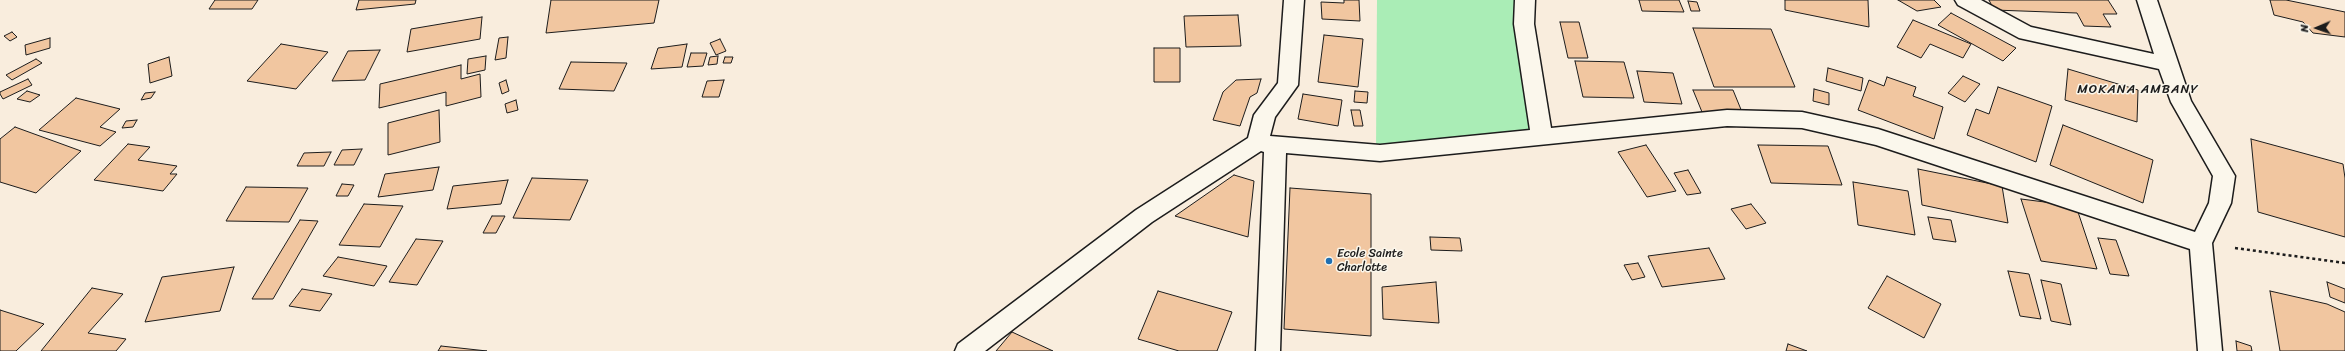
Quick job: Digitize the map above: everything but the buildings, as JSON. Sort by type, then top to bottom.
[{"type":"street","points":[[1268,351],[1265,115],[1288,85],[1294,0]]},
{"type":"street","points":[[1525,0],[1524,24],[1541,135]]},
{"type":"street","points":[[1965,0],[2026,33],[2167,64]]},
{"type":"street","points":[[2147,0],[2167,64],[2181,102],[2224,176],[2220,203],[2201,243],[2210,351]]},
{"type":"street","points":[[967,351],[1144,216],[1266,144],[1380,153],[1541,135],[1727,118],[1802,120],[1878,137],[2201,243]]},
{"type":"path","points":[[2201,243],[2345,263]]},
{"type":"green space","points":[[1377,0],[1518,0],[1533,130],[1376,150]]},
{"type":"place","name":"Ecole Sainte Charlotte","points":[[1329,261]]},
{"type":"district","name":"MOKANA AMBANY","points":[[2138,90]]}]
